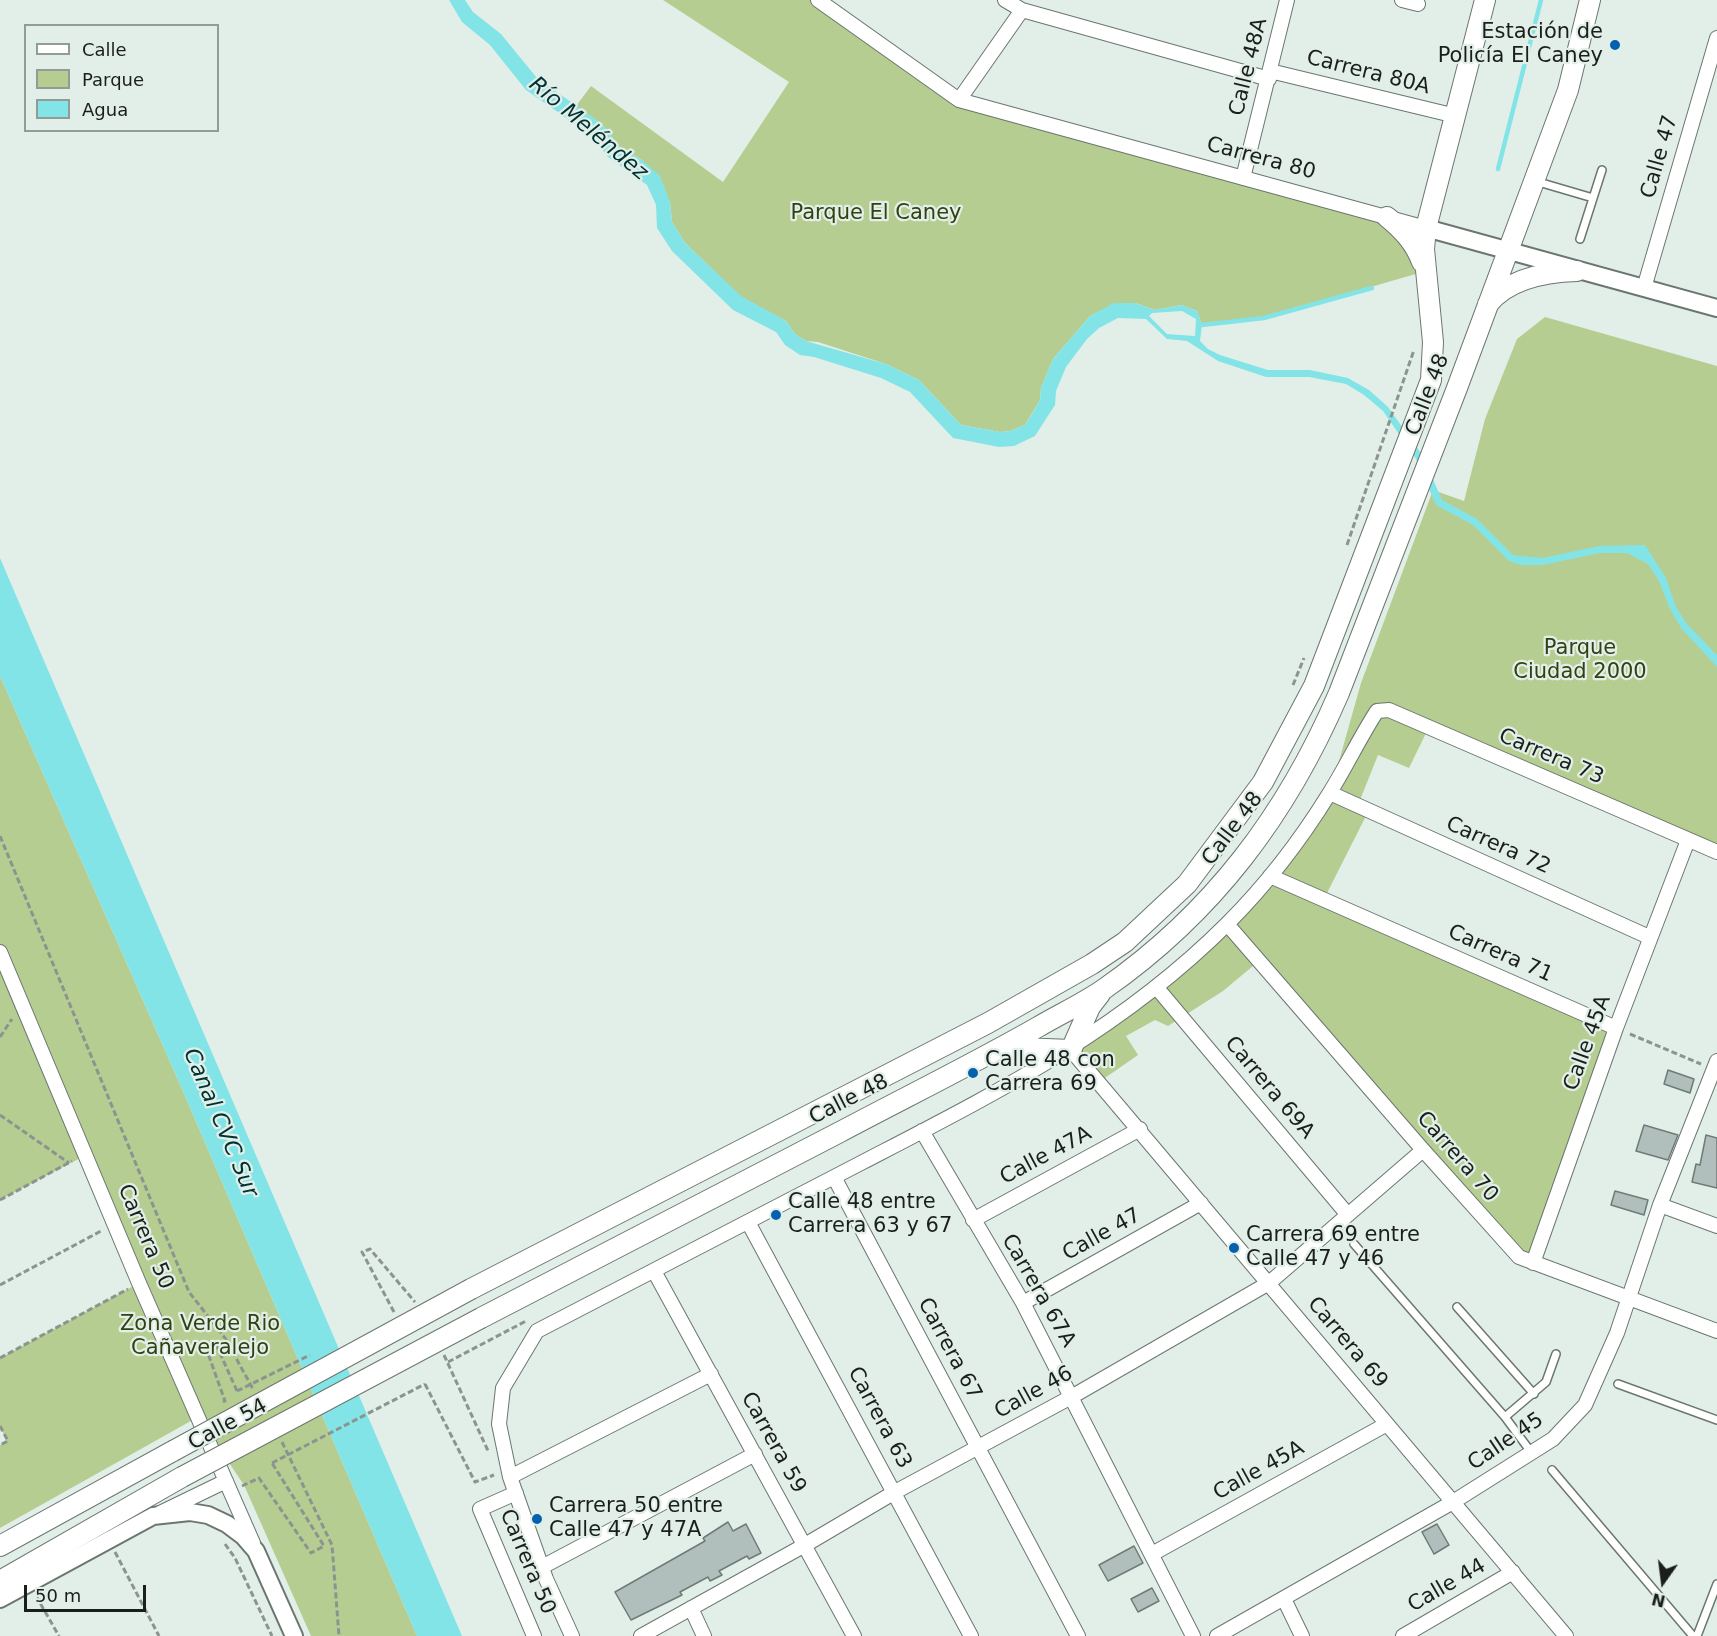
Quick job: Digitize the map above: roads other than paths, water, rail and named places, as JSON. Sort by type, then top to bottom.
[{"type":"main road","name":"Calle 48","points":[[471,1289],[988,1023],[1050,988],[1125,942],[1187,884],[1263,782],[1314,686],[1431,380],[1433,342],[1426,271],[1426,228],[1485,0]]},
{"type":"main road","name":"Calle 48","points":[[481,1318],[996,1050],[1103,990],[1138,963],[1206,901],[1256,844],[1288,796],[1318,741],[1457,388],[1568,90],[1590,0]]},
{"type":"main road","points":[[1387,217],[1402,229],[1416,248],[1426,271]]},
{"type":"main road","points":[[1486,307],[1494,297],[1519,282],[1548,273],[1577,271]]},
{"type":"main road","points":[[996,1050],[1021,1048],[1071,1050],[1090,1007],[1103,990]]},
{"type":"main road","name":"Calle 54","points":[[0,1546],[471,1289]]},
{"type":"main road","name":"Calle 54","points":[[0,1581],[182,1477],[481,1318]]},
{"type":"street","name":"Carrera 80","points":[[818,0],[959,100],[1717,308]]},
{"type":"street","name":"Carrera 80A","points":[[1005,0],[1022,10],[1270,75],[1456,116]]},
{"type":"street","name":"Calle 48A","points":[[1243,178],[1287,0]]},
{"type":"street","points":[[1402,0],[1418,4]]},
{"type":"street","points":[[959,100],[1022,10]]},
{"type":"street","name":"Calle 47","points":[[1644,288],[1717,38]]},
{"type":"street","name":"Carrera 73","points":[[1330,793],[1377,711],[1389,710],[1717,852]]},
{"type":"street","points":[[654,1271],[1071,1050],[1157,988],[1227,924],[1270,876],[1330,793]]},
{"type":"street","name":"Carrera 72","points":[[1330,793],[1649,937]]},
{"type":"street","name":"Calle 45A","points":[[1533,1263],[1649,937],[1688,840]]},
{"type":"street","name":"Carrera 71","points":[[1270,876],[1616,1028]]},
{"type":"street","name":"Carrera 70","points":[[1227,924],[1509,1248],[1533,1263],[1717,1331]]},
{"type":"street","name":"Carrera 50","points":[[0,952],[139,1283],[294,1636]]},
{"type":"street","name":"Carrera 69A","points":[[1157,988],[1348,1215]]},
{"type":"street","name":"Carrera 69","points":[[1071,1050],[1566,1636]]},
{"type":"street","name":"Calle 45","points":[[1217,1636],[1453,1502],[1553,1439],[1585,1405],[1617,1333],[1660,1205],[1715,1065]]},
{"type":"street","name":"Calle 47A","points":[[973,1220],[1140,1130]]},
{"type":"street","name":"Carrera 67A","points":[[922,1131],[1023,1303],[1193,1636]]},
{"type":"street","name":"Calle 46","points":[[641,1636],[805,1545],[895,1491],[979,1448],[1072,1396],[1269,1283],[1423,1150]]},
{"type":"street","name":"Carrera 67","points":[[834,1177],[1078,1636]]},
{"type":"street","name":"Calle 47","points":[[1023,1303],[1202,1203]]},
{"type":"street","points":[[1660,1205],[1717,1226]]},
{"type":"street","name":"Carrera 63","points":[[748,1222],[895,1491],[971,1636]]},
{"type":"street","name":"Carrera 50","points":[[572,1636],[542,1567],[509,1473],[499,1424],[503,1388],[537,1331],[654,1271]]},
{"type":"street","name":"Carrera 59","points":[[654,1271],[854,1636]]},
{"type":"street","points":[[509,1473],[711,1374]]},
{"type":"street","name":"Calle 45A","points":[[1152,1554],[1388,1424]]},
{"type":"street","points":[[542,1567],[755,1455]]},
{"type":"street","points":[[0,1599],[153,1516],[228,1486]]},
{"type":"street","name":"Carrera 50","points":[[516,1493],[480,1509],[534,1636]]},
{"type":"street","points":[[153,1516],[171,1512],[208,1515],[235,1530],[256,1551]]},
{"type":"street","name":"Calle 44","points":[[1403,1636],[1513,1572]]},
{"type":"street","points":[[1284,1599],[1302,1636]]},
{"type":"street","points":[[691,1608],[704,1636]]},
{"type":"lane","points":[[1580,239],[1602,170]]},
{"type":"lane","points":[[1533,181],[1593,198]]},
{"type":"lane","points":[[1354,1244],[1505,1417],[1531,1452]]},
{"type":"lane","points":[[1457,1307],[1534,1394]]},
{"type":"lane","points":[[1505,1417],[1546,1382],[1556,1354]]},
{"type":"lane","points":[[1618,1384],[1717,1420]]},
{"type":"lane","points":[[1552,1470],[1693,1636]]},
{"type":"lane","points":[[1697,1636],[1717,1584]]},
{"type":"water","name":"Río Meléndez","points":[[449,0],[465,0],[473,12],[501,34],[537,78],[602,124],[619,146],[642,160],[660,176],[670,202],[672,222],[685,243],[741,296],[786,321],[795,334],[806,341],[886,364],[919,380],[961,425],[1000,432],[1025,425],[1040,400],[1041,388],[1053,359],[1090,316],[1114,303],[1135,303],[1155,310],[1182,305],[1197,311],[1202,325],[1200,341],[1208,349],[1220,355],[1268,370],[1310,370],[1348,378],[1369,390],[1388,407],[1423,456],[1442,500],[1477,519],[1513,555],[1542,558],[1600,546],[1645,545],[1666,578],[1676,607],[1687,624],[1717,655],[1717,667],[1681,628],[1670,609],[1659,581],[1648,564],[1627,553],[1600,553],[1543,565],[1521,565],[1509,561],[1473,525],[1436,505],[1416,459],[1383,411],[1364,395],[1346,384],[1309,377],[1266,377],[1218,361],[1187,341],[1167,339],[1146,319],[1118,318],[1099,328],[1087,339],[1066,367],[1056,391],[1055,405],[1035,436],[1014,446],[999,447],[953,438],[910,392],[881,378],[814,357],[800,355],[785,345],[776,332],[733,310],[672,251],[657,228],[656,205],[647,185],[608,157],[591,135],[526,90],[490,45],[462,22]],"holes":[[[1182,311],[1196,319],[1195,336],[1167,334],[1149,316],[1152,313]]]},
{"type":"water","name":"Canal CVC Sur","points":[[0,558],[462,1636],[417,1636],[179,1082],[0,676]]},
{"type":"waterway","points":[[1498,169],[1541,0]]},
{"type":"waterway","points":[[1202,325],[1264,318],[1372,288]]},
{"type":"place","name":"Estación de Policía El Caney","points":[[1615,45]]},
{"type":"place","name":"Calle 48 con Carrera 69","points":[[973,1073]]},
{"type":"place","name":"Calle 48 entre Carrera 63 y 67","points":[[776,1215]]},
{"type":"place","name":"Carrera 69 entre Calle 47 y 46","points":[[1234,1248]]},
{"type":"place","name":"Carrera 50 entre Calle 47 y 47A","points":[[537,1519]]},
{"type":"park label","name":"Parque El Caney","points":[[876,214]]},
{"type":"park label","name":"Parque Ciudad 2000","points":[[1580,661]]},
{"type":"park label","name":"Zona Verde Rio Cañaveralejo","points":[[200,1337]]}]
